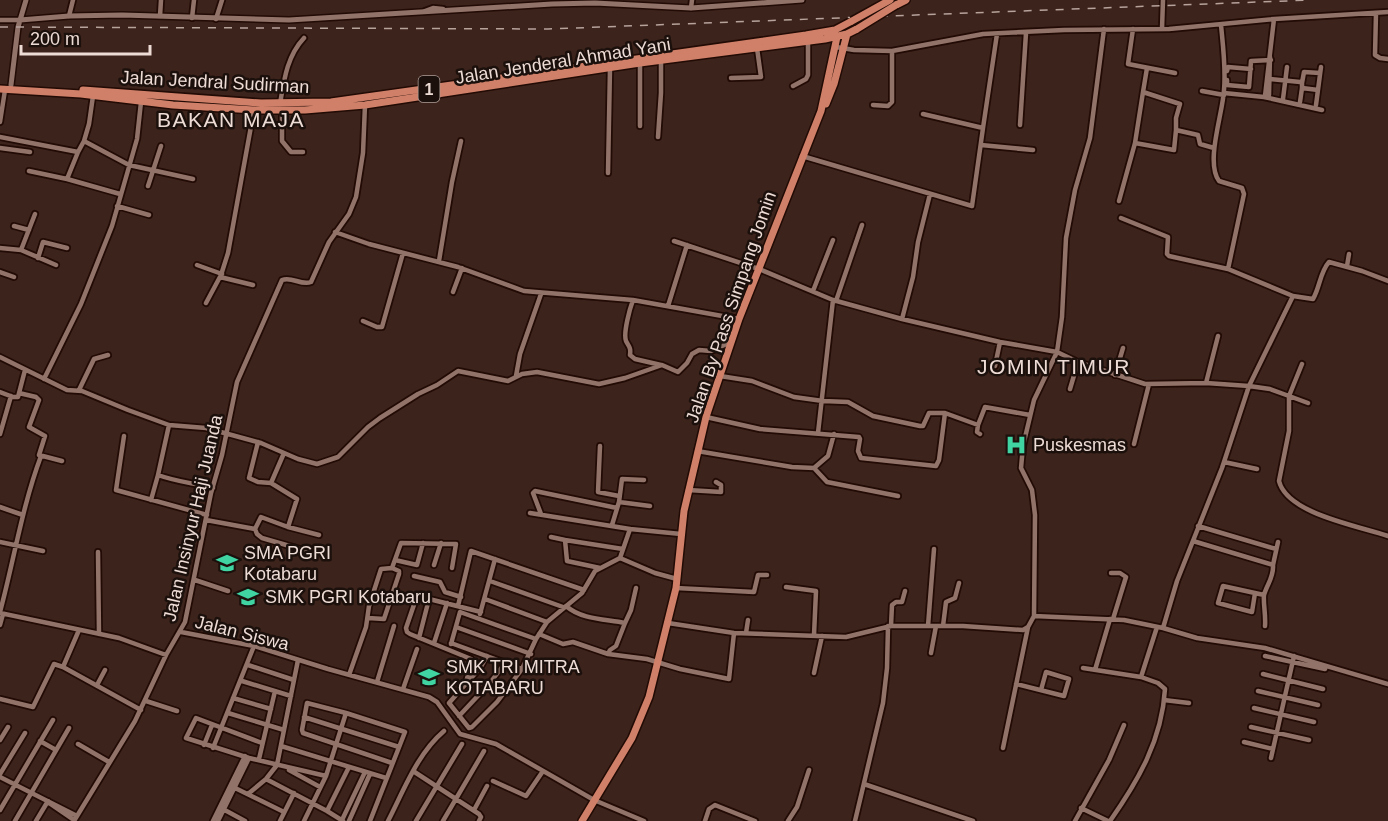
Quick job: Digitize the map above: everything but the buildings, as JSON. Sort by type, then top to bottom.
[{"type":"highway","name":"Jalan Jenderal Ahmad Yani","points":[[4,87],[141,102],[254,110],[365,105],[640,63],[837,37],[857,29],[893,3],[906,0]]},
{"type":"highway","name":"Jalan Jendral Sudirman","points":[[4,87],[281,107],[362,99],[717,46],[806,35],[835,30],[893,3]]},
{"type":"highway","name":"Jalan By Pass Simpang Jomin","points":[[582,821],[636,730],[659,663],[676,588],[688,490],[706,417],[739,319],[821,111],[832,65],[847,34]]},
{"type":"highway","name":"Jalan By Pass Simpang Jomin","points":[[821,111],[834,84],[840,48],[837,37]]},
{"type":"highway","points":[[825,39],[831,47],[832,65]]},
{"type":"street","points":[[0,122],[4,87],[26,0]]},
{"type":"street","points":[[69,16],[73,0]]},
{"type":"street","points":[[160,16],[161,0]]},
{"type":"street","points":[[192,18],[194,0]]},
{"type":"street","points":[[216,19],[222,0]]},
{"type":"street","points":[[433,8],[434,0]]},
{"type":"street","points":[[691,8],[692,0]]},
{"type":"street","points":[[0,20],[69,16],[300,20],[552,4],[649,3],[691,8],[746,2],[802,0]]},
{"type":"street","points":[[1162,29],[1163,0]]},
{"type":"street","points":[[423,12],[433,8],[448,11]]},
{"type":"street","points":[[840,48],[892,51],[966,37],[997,34],[1162,29],[1388,12]]},
{"type":"street","points":[[1376,13],[1375,55],[1388,59]]},
{"type":"street","points":[[1274,19],[1269,79],[1285,80],[1318,90]]},
{"type":"street","points":[[1221,24],[1224,94],[1214,148],[1217,179],[1242,188],[1244,194],[1228,269]]},
{"type":"street","points":[[1003,748],[1028,627],[1034,616],[1034,501],[1032,490],[1021,465],[1025,431],[1041,385],[1057,352],[1062,317],[1066,238],[1075,190],[1090,138],[1104,29]]},
{"type":"street","points":[[1133,29],[1128,64],[1175,73]]},
{"type":"street","points":[[1020,125],[1026,33]]},
{"type":"street","points":[[802,156],[973,206],[997,34]]},
{"type":"street","points":[[303,152],[291,152],[282,141],[281,107],[287,67],[296,47],[304,38]]},
{"type":"street","points":[[793,86],[806,79],[808,75],[808,42]]},
{"type":"street","points":[[731,78],[761,77],[756,48]]},
{"type":"street","points":[[873,105],[888,106],[892,102],[892,51]]},
{"type":"street","points":[[1248,93],[1251,62],[1270,59]]},
{"type":"street","points":[[658,137],[661,61]]},
{"type":"street","points":[[640,63],[640,126]]},
{"type":"street","points":[[1283,99],[1287,67]]},
{"type":"street","points":[[1316,105],[1321,67]]},
{"type":"street","points":[[608,172],[610,68]]},
{"type":"street","points":[[1119,201],[1135,143],[1147,68]]},
{"type":"street","points":[[1249,87],[1227,85],[1227,69],[1251,69]]},
{"type":"street","points":[[1300,102],[1304,72],[1320,73]]},
{"type":"street","points":[[1202,91],[1264,97],[1322,110]]},
{"type":"street","points":[[1135,143],[1174,150],[1176,118],[1180,104],[1143,92]]},
{"type":"street","points":[[68,179],[84,141],[93,96]]},
{"type":"street","points":[[44,379],[81,304],[112,226],[137,139],[141,102]]},
{"type":"street","points":[[365,105],[363,153],[356,197],[349,214],[335,232],[462,268],[514,289],[541,294],[633,300],[739,319]]},
{"type":"street","points":[[206,303],[221,276],[228,254],[254,110]]},
{"type":"street","points":[[923,114],[983,128]]},
{"type":"street","points":[[1176,130],[1198,135],[1200,144],[1214,148]]},
{"type":"street","points":[[0,137],[78,152]]},
{"type":"street","points":[[84,141],[129,165],[193,179]]},
{"type":"street","points":[[439,261],[461,141]]},
{"type":"street","points":[[981,145],[1033,150]]},
{"type":"street","points":[[148,186],[161,146]]},
{"type":"street","points":[[0,148],[30,152]]},
{"type":"street","points":[[28,171],[68,179],[120,194]]},
{"type":"street","points":[[902,319],[914,277],[918,242],[930,194]]},
{"type":"street","points":[[117,206],[149,215]]},
{"type":"street","points":[[21,250],[35,214]]},
{"type":"street","points":[[1121,218],[1168,237],[1167,254],[1169,256],[1228,269],[1293,296],[1313,299],[1329,262],[1388,281]]},
{"type":"street","points":[[818,433],[820,401],[835,300],[862,225]]},
{"type":"street","points":[[14,226],[29,230]]},
{"type":"street","name":"Jalan Insinyur Haji Juanda","points":[[75,819],[141,710],[166,655],[181,632],[187,616],[206,518],[238,379],[259,330],[282,280],[289,278],[311,282],[335,232]]},
{"type":"street","points":[[813,291],[833,240]]},
{"type":"street","points":[[674,241],[759,269],[835,300],[902,319],[1000,342],[1057,352],[1115,375],[1149,384],[1206,383],[1270,389],[1308,403]]},
{"type":"street","points":[[38,258],[42,242],[67,248]]},
{"type":"street","points":[[668,306],[687,245]]},
{"type":"street","points":[[0,248],[21,250],[56,266]]},
{"type":"street","points":[[363,321],[376,327],[382,327],[404,253]]},
{"type":"street","points":[[1347,266],[1349,254]]},
{"type":"street","points":[[197,265],[221,276],[253,285]]},
{"type":"street","points":[[453,292],[462,268]]},
{"type":"street","points":[[0,272],[15,277]]},
{"type":"street","points":[[516,376],[520,354],[541,294]]},
{"type":"street","points":[[1163,628],[1177,581],[1224,462],[1249,387],[1293,296]]},
{"type":"street","points":[[633,300],[626,339],[630,346],[630,355],[635,359],[662,365],[678,372],[692,354],[699,350],[711,351],[731,342]]},
{"type":"street","points":[[1206,383],[1218,336]]},
{"type":"street","points":[[995,366],[1000,342]]},
{"type":"street","points":[[1115,375],[1123,348]]},
{"type":"street","points":[[79,390],[94,359],[108,355]]},
{"type":"street","points":[[0,357],[67,390],[79,390],[169,425],[206,428],[258,442],[317,464],[338,457],[380,418],[437,385],[454,372],[464,371],[503,381],[537,372],[600,384],[662,365]]},
{"type":"street","points":[[1070,389],[1078,362]]},
{"type":"street","points":[[1302,364],[1289,396],[1289,431],[1280,472],[1280,486],[1287,495],[1304,508],[1388,536]]},
{"type":"street","points":[[0,392],[16,398],[25,370]]},
{"type":"street","points":[[720,376],[752,381],[794,397],[848,402],[873,416],[922,426],[928,413],[945,413],[978,424]]},
{"type":"street","points":[[1134,444],[1149,384]]},
{"type":"street","points":[[0,625],[23,515],[45,436],[29,427],[39,400],[36,397],[19,393]]},
{"type":"street","points":[[0,434],[11,396]]},
{"type":"street","points":[[980,434],[977,432],[978,424],[985,408],[1030,414]]},
{"type":"street","points":[[706,417],[760,429],[859,437],[860,458],[937,466],[945,413]]},
{"type":"street","points":[[151,500],[169,425]]},
{"type":"street","points":[[697,451],[792,467],[814,468],[828,456],[834,435]]},
{"type":"street","points":[[124,436],[116,490],[206,518],[255,529]]},
{"type":"street","points":[[258,442],[249,478],[258,482],[272,483],[297,499],[288,527]]},
{"type":"street","points":[[600,446],[598,492],[620,496]]},
{"type":"street","points":[[272,483],[284,453]]},
{"type":"street","points":[[40,456],[62,461]]},
{"type":"street","points":[[1224,462],[1257,469]]},
{"type":"street","points":[[814,468],[827,482],[898,496]]},
{"type":"street","points":[[158,475],[179,482],[189,481],[213,488]]},
{"type":"street","points":[[612,525],[619,502],[622,478],[644,480]]},
{"type":"street","points":[[688,490],[720,492],[721,485],[716,482]]},
{"type":"street","points":[[541,514],[533,493],[535,490],[617,508]]},
{"type":"street","points":[[619,502],[650,506]]},
{"type":"street","points":[[0,507],[23,515]]},
{"type":"street","points":[[530,513],[630,529],[681,534]]},
{"type":"street","points":[[255,529],[261,517],[319,535]]},
{"type":"street","points":[[1198,526],[1276,549]]},
{"type":"street","points":[[255,529],[262,538],[307,550]]},
{"type":"street","points":[[487,656],[480,668],[449,703],[467,727],[472,727],[497,702],[522,669],[547,622],[584,590],[591,574],[620,558],[630,529]]},
{"type":"street","points":[[551,537],[623,549]]},
{"type":"street","points":[[565,540],[567,561],[600,568]]},
{"type":"street","points":[[1192,541],[1273,565]]},
{"type":"street","points":[[0,542],[43,551]]},
{"type":"street","points":[[1265,626],[1264,595],[1273,573],[1278,542]]},
{"type":"street","points":[[392,568],[401,543],[441,543],[457,545],[452,568]]},
{"type":"street","points":[[395,560],[412,565],[418,564],[423,543]]},
{"type":"street","points":[[434,565],[441,543]]},
{"type":"street","points":[[928,626],[934,549]]},
{"type":"street","points":[[450,650],[470,551],[584,590]]},
{"type":"street","points":[[98,552],[99,634]]},
{"type":"street","points":[[620,558],[655,573],[677,579]]},
{"type":"street","points":[[480,615],[495,559]]},
{"type":"street","points":[[350,675],[381,569],[392,568],[399,571],[384,619],[368,618]]},
{"type":"street","points":[[1095,670],[1126,577],[1120,573],[1111,573]]},
{"type":"street","points":[[676,588],[754,592],[758,575],[767,575]]},
{"type":"street","points":[[414,576],[440,582],[445,592],[461,597]]},
{"type":"street","points":[[195,580],[228,591]]},
{"type":"street","points":[[490,581],[589,617],[625,623]]},
{"type":"street","points":[[0,584],[7,586]]},
{"type":"street","points":[[943,626],[946,602],[955,598],[959,584]]},
{"type":"street","points":[[1255,593],[1252,612],[1218,603],[1223,586],[1255,593],[1264,595]]},
{"type":"street","points":[[786,587],[816,591],[814,635]]},
{"type":"street","points":[[608,654],[617,645],[631,610],[636,588]]},
{"type":"street","points":[[855,821],[880,717],[886,681],[892,605],[902,602],[905,591]]},
{"type":"street","points":[[465,684],[472,660],[408,633],[406,628],[416,597],[447,603],[563,644],[573,642],[608,654],[647,659],[680,669],[729,679],[734,633]]},
{"type":"street","points":[[419,638],[429,599]]},
{"type":"street","points":[[485,599],[547,622]]},
{"type":"street","points":[[435,643],[447,603]]},
{"type":"street","points":[[1,613],[129,641],[166,655]]},
{"type":"street","points":[[1034,616],[1111,619],[1163,628],[1197,638],[1265,648],[1388,684]]},
{"type":"street","points":[[746,633],[748,620]]},
{"type":"street","points":[[668,623],[734,633],[852,637],[890,626],[963,626],[1015,631],[1028,627]]},
{"type":"street","points":[[377,682],[394,626]]},
{"type":"street","points":[[931,653],[936,626]]},
{"type":"street","points":[[456,627],[531,654]]},
{"type":"street","points":[[1141,677],[1157,627]]},
{"type":"street","points":[[63,667],[79,630]]},
{"type":"street","name":"Jalan Siswa","points":[[181,632],[254,646],[429,697],[437,702],[460,734],[496,744],[594,800],[644,821]]},
{"type":"street","points":[[814,674],[822,636]]},
{"type":"street","points":[[451,643],[522,669]]},
{"type":"street","points":[[213,748],[242,681],[254,646]]},
{"type":"street","points":[[403,689],[417,649]]},
{"type":"street","points":[[1265,656],[1325,669]]},
{"type":"street","points":[[1271,758],[1294,656]]},
{"type":"street","points":[[248,794],[266,779],[276,765],[297,660]]},
{"type":"street","points":[[459,716],[490,683],[504,663]]},
{"type":"street","points":[[0,699],[33,706],[54,664],[98,685],[141,710]]},
{"type":"street","points":[[248,665],[294,680]]},
{"type":"street","points":[[1081,808],[1109,821],[1136,784],[1157,735],[1165,689],[1141,677],[1083,668]]},
{"type":"street","points":[[98,685],[105,670]]},
{"type":"street","points":[[1016,684],[1064,696],[1069,679],[1046,672],[1041,690]]},
{"type":"street","points":[[1263,674],[1323,688]]},
{"type":"street","points":[[242,681],[291,696]]},
{"type":"street","points":[[259,759],[275,691]]},
{"type":"street","points":[[1258,691],[1318,705]]},
{"type":"street","points":[[233,698],[271,709]]},
{"type":"street","points":[[1164,700],[1189,703]]},
{"type":"street","points":[[146,701],[177,711]]},
{"type":"street","points":[[370,821],[405,735],[404,732],[309,702],[304,717],[303,733],[392,763]]},
{"type":"street","points":[[1254,708],[1314,722]]},
{"type":"street","points":[[228,713],[284,730]]},
{"type":"street","points":[[307,820],[326,776],[346,713]]},
{"type":"street","points":[[304,717],[399,747]]},
{"type":"street","points":[[262,743],[194,719],[187,737],[187,740],[213,748],[326,776]]},
{"type":"street","points":[[0,810],[53,720]]},
{"type":"street","points":[[204,745],[212,725]]},
{"type":"street","points":[[1075,821],[1109,760],[1124,725]]},
{"type":"street","points":[[0,740],[8,727]]},
{"type":"street","points":[[1251,727],[1309,740]]},
{"type":"street","points":[[15,821],[69,728]]},
{"type":"street","points":[[388,821],[413,771],[433,741],[444,731]]},
{"type":"street","points":[[25,733],[0,775],[14,786],[48,802],[54,808],[75,819]]},
{"type":"street","points":[[40,741],[56,750]]},
{"type":"street","points":[[1244,742],[1273,749]]},
{"type":"street","points":[[78,744],[110,762]]},
{"type":"street","points":[[416,821],[462,744]]},
{"type":"street","points":[[281,746],[386,778]]},
{"type":"street","points":[[443,821],[484,751]]},
{"type":"street","points":[[213,821],[222,808],[247,757]]},
{"type":"street","points":[[283,767],[320,787]]},
{"type":"street","points":[[327,810],[349,767]]},
{"type":"street","points":[[788,821],[797,807],[808,770]]},
{"type":"street","points":[[413,771],[474,810],[481,816],[479,821]]},
{"type":"street","points":[[493,781],[526,796],[543,771]]},
{"type":"street","points":[[266,779],[343,820],[367,773]]},
{"type":"street","points":[[349,821],[367,773]]},
{"type":"street","points":[[864,784],[973,821]]},
{"type":"street","points":[[474,810],[487,786]]},
{"type":"street","points":[[233,787],[284,812]]},
{"type":"street","points":[[280,821],[294,793]]},
{"type":"street","points":[[36,821],[48,802]]},
{"type":"street","points":[[705,821],[709,810],[714,805],[755,821]]},
{"type":"street","points":[[218,821],[222,808]]},
{"type":"street","points":[[222,808],[245,821]]},
{"type":"railway","points":[[0,27],[548,29],[1311,0]]},
{"type":"place","name":"Puskesmas","points":[[1016,445]]},
{"type":"place","name":"SMA PGRI Kotabaru","points":[[227,563]]},
{"type":"place","name":"SMK PGRI Kotabaru","points":[[248,597]]},
{"type":"place","name":"SMK TRI MITRA KOTABARU","points":[[429,677]]},
{"type":"district","name":"BAKAN MAJA","points":[[231,120]]},
{"type":"district","name":"JOMIN TIMUR","points":[[1054,367]]}]
